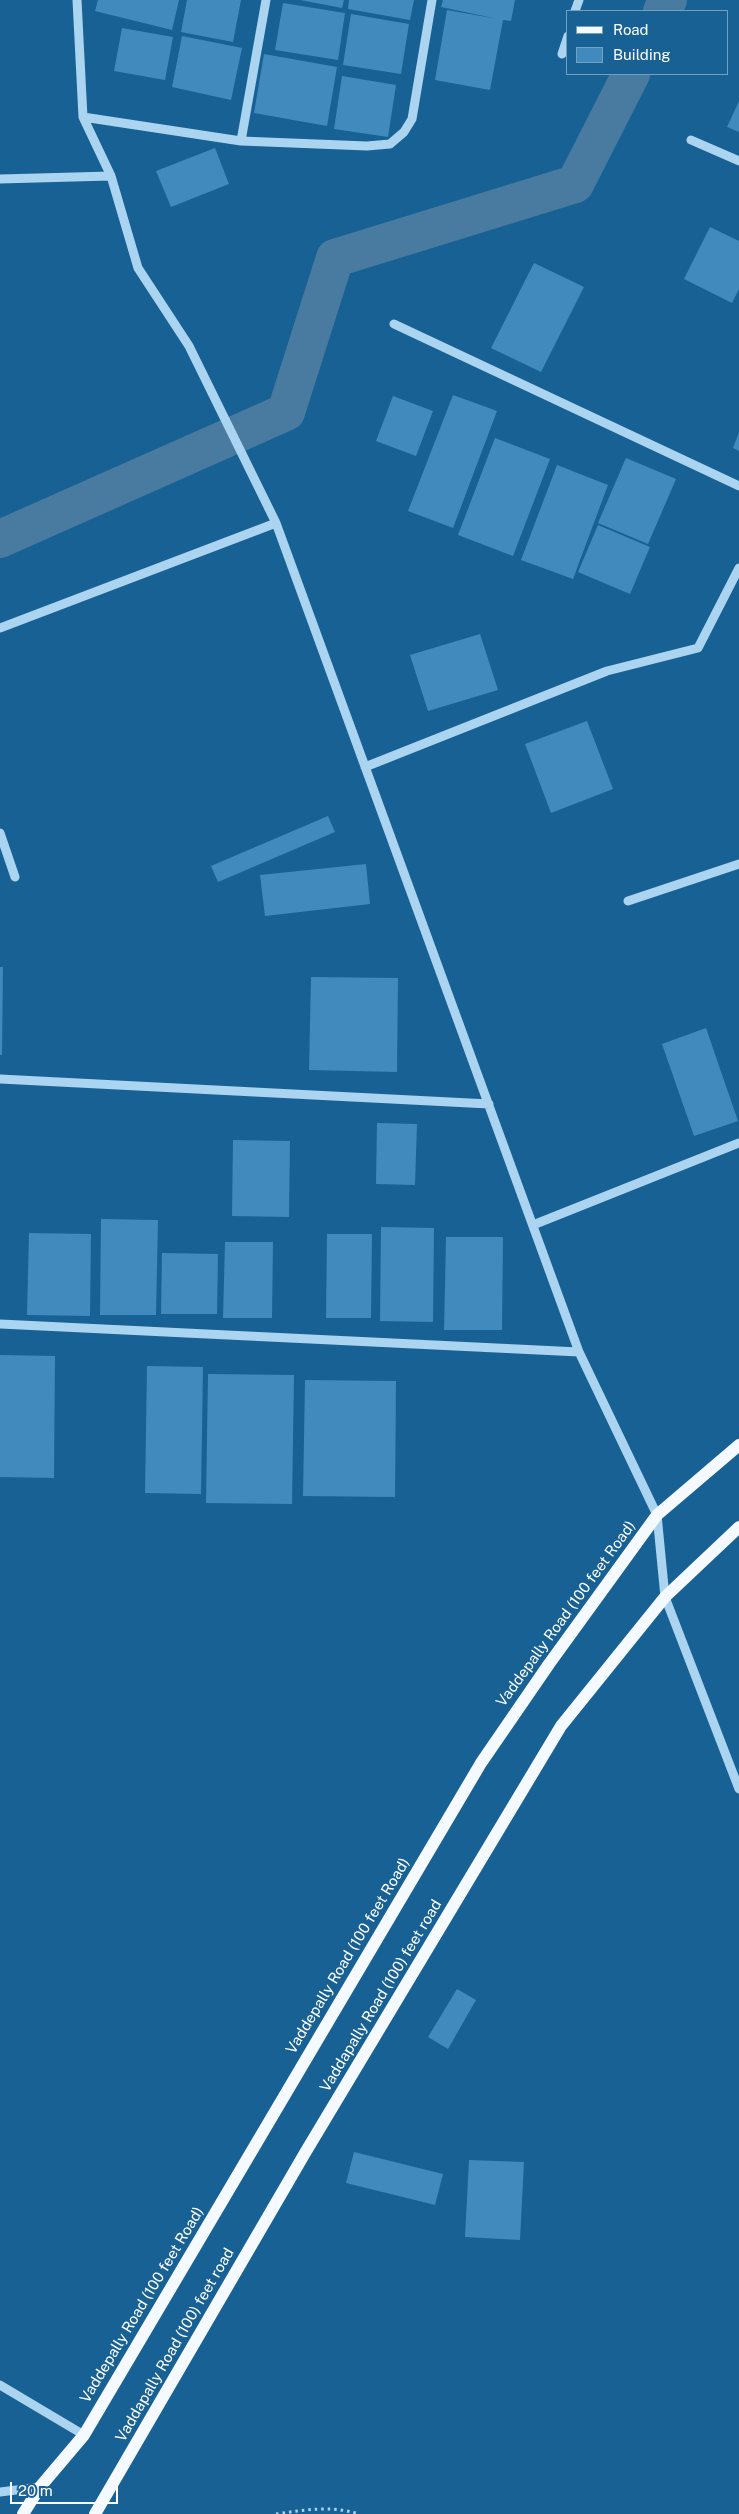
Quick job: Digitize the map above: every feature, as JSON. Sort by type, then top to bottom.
[{"type":"main road","name":"Vaddepally Road (100 feet Road)","points":[[23,2514],[40,2487],[84,2435],[481,1763],[549,1664],[657,1516],[739,1445]]},
{"type":"main road","name":"Vaddapally Road (100) feet road","points":[[94,2514],[310,2145],[561,1726],[665,1597],[739,1527]]},
{"type":"street","points":[[77,0],[83,117],[111,176],[138,268],[189,346],[276,523],[579,1352],[657,1516],[665,1597],[739,1789]]},
{"type":"street","points":[[241,141],[266,0]]},
{"type":"street","points":[[83,117],[241,141],[367,146],[390,144],[404,132],[412,119],[432,0]]},
{"type":"street","points":[[562,54],[566,42]]},
{"type":"street","points":[[691,140],[739,161]]},
{"type":"street","points":[[0,179],[111,176]]},
{"type":"street","points":[[394,324],[739,486]]},
{"type":"street","points":[[0,628],[276,523]]},
{"type":"street","points":[[365,767],[607,671],[698,648],[739,568]]},
{"type":"street","points":[[0,833],[15,877]]},
{"type":"street","points":[[628,901],[739,864]]},
{"type":"street","points":[[0,1078],[489,1104]]},
{"type":"street","points":[[533,1225],[739,1143]]},
{"type":"street","points":[[0,1324],[579,1352]]},
{"type":"street","points":[[0,2385],[84,2435]]},
{"type":"street","points":[[0,2492],[40,2487]]},
{"type":"path","points":[[276,2514],[326,2508],[344,2509],[359,2514]]},
{"type":"building","points":[[98,0],[179,0],[172,30],[95,11]]},
{"type":"building","points":[[187,0],[241,0],[233,42],[181,32]]},
{"type":"building","points":[[300,0],[344,0],[342,8]]},
{"type":"building","points":[[349,0],[414,0],[410,20],[348,9]]},
{"type":"building","points":[[443,0],[515,0],[511,21],[503,20],[490,90],[435,80],[447,10],[498,19],[441,7]]},
{"type":"building","points":[[283,3],[345,13],[338,60],[275,50]]},
{"type":"building","points":[[351,14],[409,24],[401,74],[343,65]]},
{"type":"building","points":[[122,28],[173,37],[165,80],[114,71]]},
{"type":"building","points":[[182,36],[242,48],[231,100],[172,87]]},
{"type":"building","points":[[264,54],[337,67],[327,126],[254,113]]},
{"type":"building","points":[[342,76],[396,85],[388,137],[334,129]]},
{"type":"building","points":[[739,101],[739,132],[727,127]]},
{"type":"building","points":[[215,148],[229,184],[171,207],[156,171]]},
{"type":"building","points":[[710,227],[739,241],[739,289],[732,303],[684,279]]},
{"type":"building","points":[[534,263],[584,287],[541,372],[491,348]]},
{"type":"building","points":[[453,395],[497,411],[453,528],[408,511]]},
{"type":"building","points":[[393,396],[433,411],[416,456],[376,441]]},
{"type":"building","points":[[739,432],[739,451],[733,448]]},
{"type":"building","points":[[495,438],[550,459],[513,556],[458,535]]},
{"type":"building","points":[[626,458],[676,479],[648,544],[598,523]]},
{"type":"building","points":[[557,465],[608,485],[573,579],[521,560]]},
{"type":"building","points":[[598,525],[650,547],[630,594],[578,572]]},
{"type":"building","points":[[480,634],[498,690],[428,711],[410,655]]},
{"type":"building","points":[[587,721],[613,789],[551,813],[525,744]]},
{"type":"building","points":[[328,816],[335,832],[218,882],[211,866]]},
{"type":"building","points":[[366,864],[370,904],[265,916],[260,875]]},
{"type":"building","points":[[0,967],[3,967],[2,1055],[0,1055]]},
{"type":"building","points":[[311,977],[398,978],[397,1072],[309,1070]]},
{"type":"building","points":[[706,1028],[738,1121],[694,1136],[662,1044]]},
{"type":"building","points":[[377,1123],[417,1124],[415,1185],[376,1184]]},
{"type":"building","points":[[233,1140],[290,1141],[289,1217],[232,1216]]},
{"type":"building","points":[[101,1219],[158,1220],[156,1315],[100,1315]]},
{"type":"building","points":[[381,1227],[434,1228],[433,1322],[380,1321]]},
{"type":"building","points":[[29,1233],[91,1234],[90,1316],[27,1315]]},
{"type":"building","points":[[327,1234],[372,1234],[371,1318],[326,1318]]},
{"type":"building","points":[[446,1237],[503,1237],[502,1330],[444,1330]]},
{"type":"building","points":[[225,1242],[273,1242],[272,1318],[223,1318]]},
{"type":"building","points":[[162,1253],[218,1254],[217,1314],[161,1314]]},
{"type":"building","points":[[0,1355],[55,1356],[54,1478],[0,1477]]},
{"type":"building","points":[[147,1366],[203,1367],[201,1494],[145,1493]]},
{"type":"building","points":[[208,1374],[294,1375],[292,1504],[206,1503]]},
{"type":"building","points":[[305,1380],[396,1381],[395,1497],[303,1496]]},
{"type":"building","points":[[457,1989],[476,2000],[448,2049],[428,2037]]},
{"type":"building","points":[[354,2152],[443,2174],[435,2205],[346,2183]]},
{"type":"building","points":[[469,2160],[524,2162],[520,2240],[465,2237]]},
{"type":"waterway","points":[[663,10],[668,0]]},
{"type":"waterway","points":[[0,539],[286,412],[335,258],[575,184],[630,75]]}]
